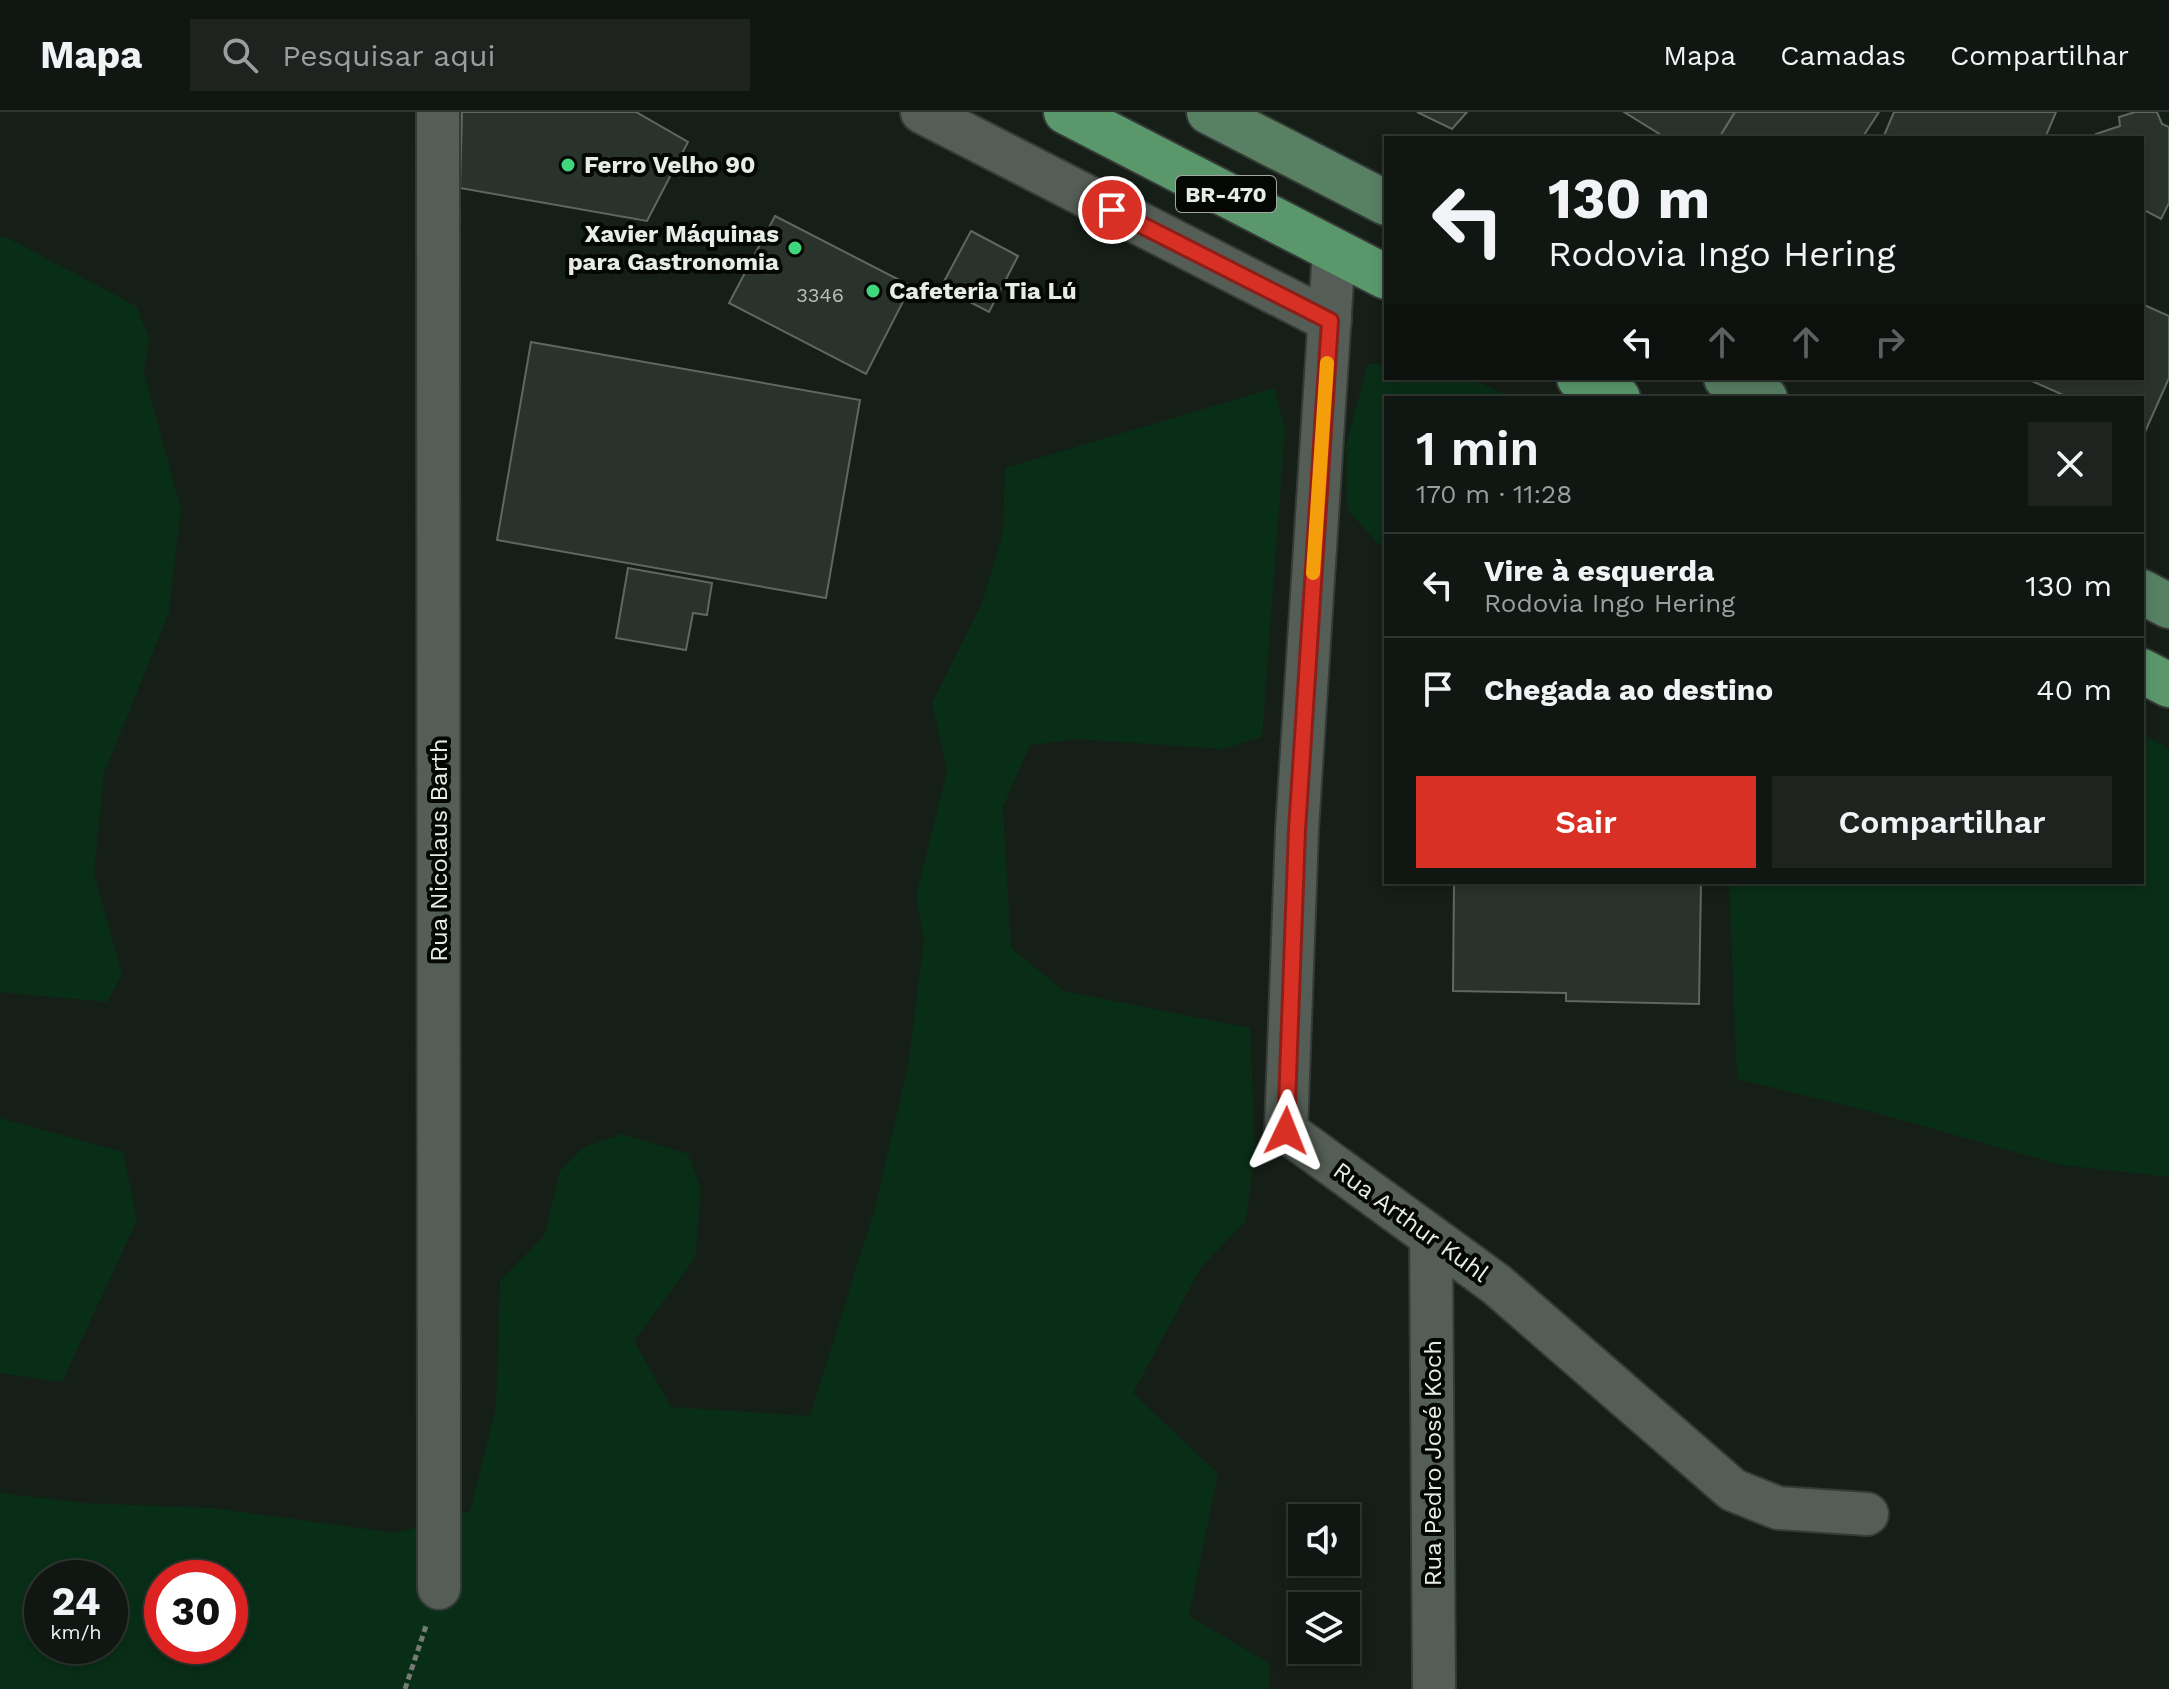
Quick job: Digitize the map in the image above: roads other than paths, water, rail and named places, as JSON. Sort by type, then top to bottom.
[{"type":"highway","name":"BR-470","points":[[1066,112],[1384,276]]},
{"type":"highway","points":[[1583,380],[1614,396]]},
{"type":"highway","points":[[2144,660],[2169,668]]},
{"type":"highway","points":[[2144,672],[2169,685]]},
{"type":"main road","points":[[1209,112],[1384,202]]},
{"type":"main road","points":[[1730,380],[1761,396]]},
{"type":"main road","points":[[2144,593],[2169,606]]},
{"type":"street","name":"Rua Nicolaus Barth","points":[[438,112],[439,1588]]},
{"type":"street","name":"BR-470","points":[[922,112],[1330,321]]},
{"type":"street","name":"Rua Arthur Kuhl","points":[[1334,250],[1297,830],[1286,1131],[1496,1284],[1733,1490],[1778,1508],[1867,1514]]},
{"type":"street","name":"Rua Pedro José Koch","points":[[1431,1237],[1434,1689]]},
{"type":"place","name":"Ferro Velho 90","points":[[568,165]]},
{"type":"place","name":"Xavier Máquinas para Gastronomia","points":[[795,248]]},
{"type":"place","name":"Cafeteria Tia Lú","points":[[873,291]]}]
